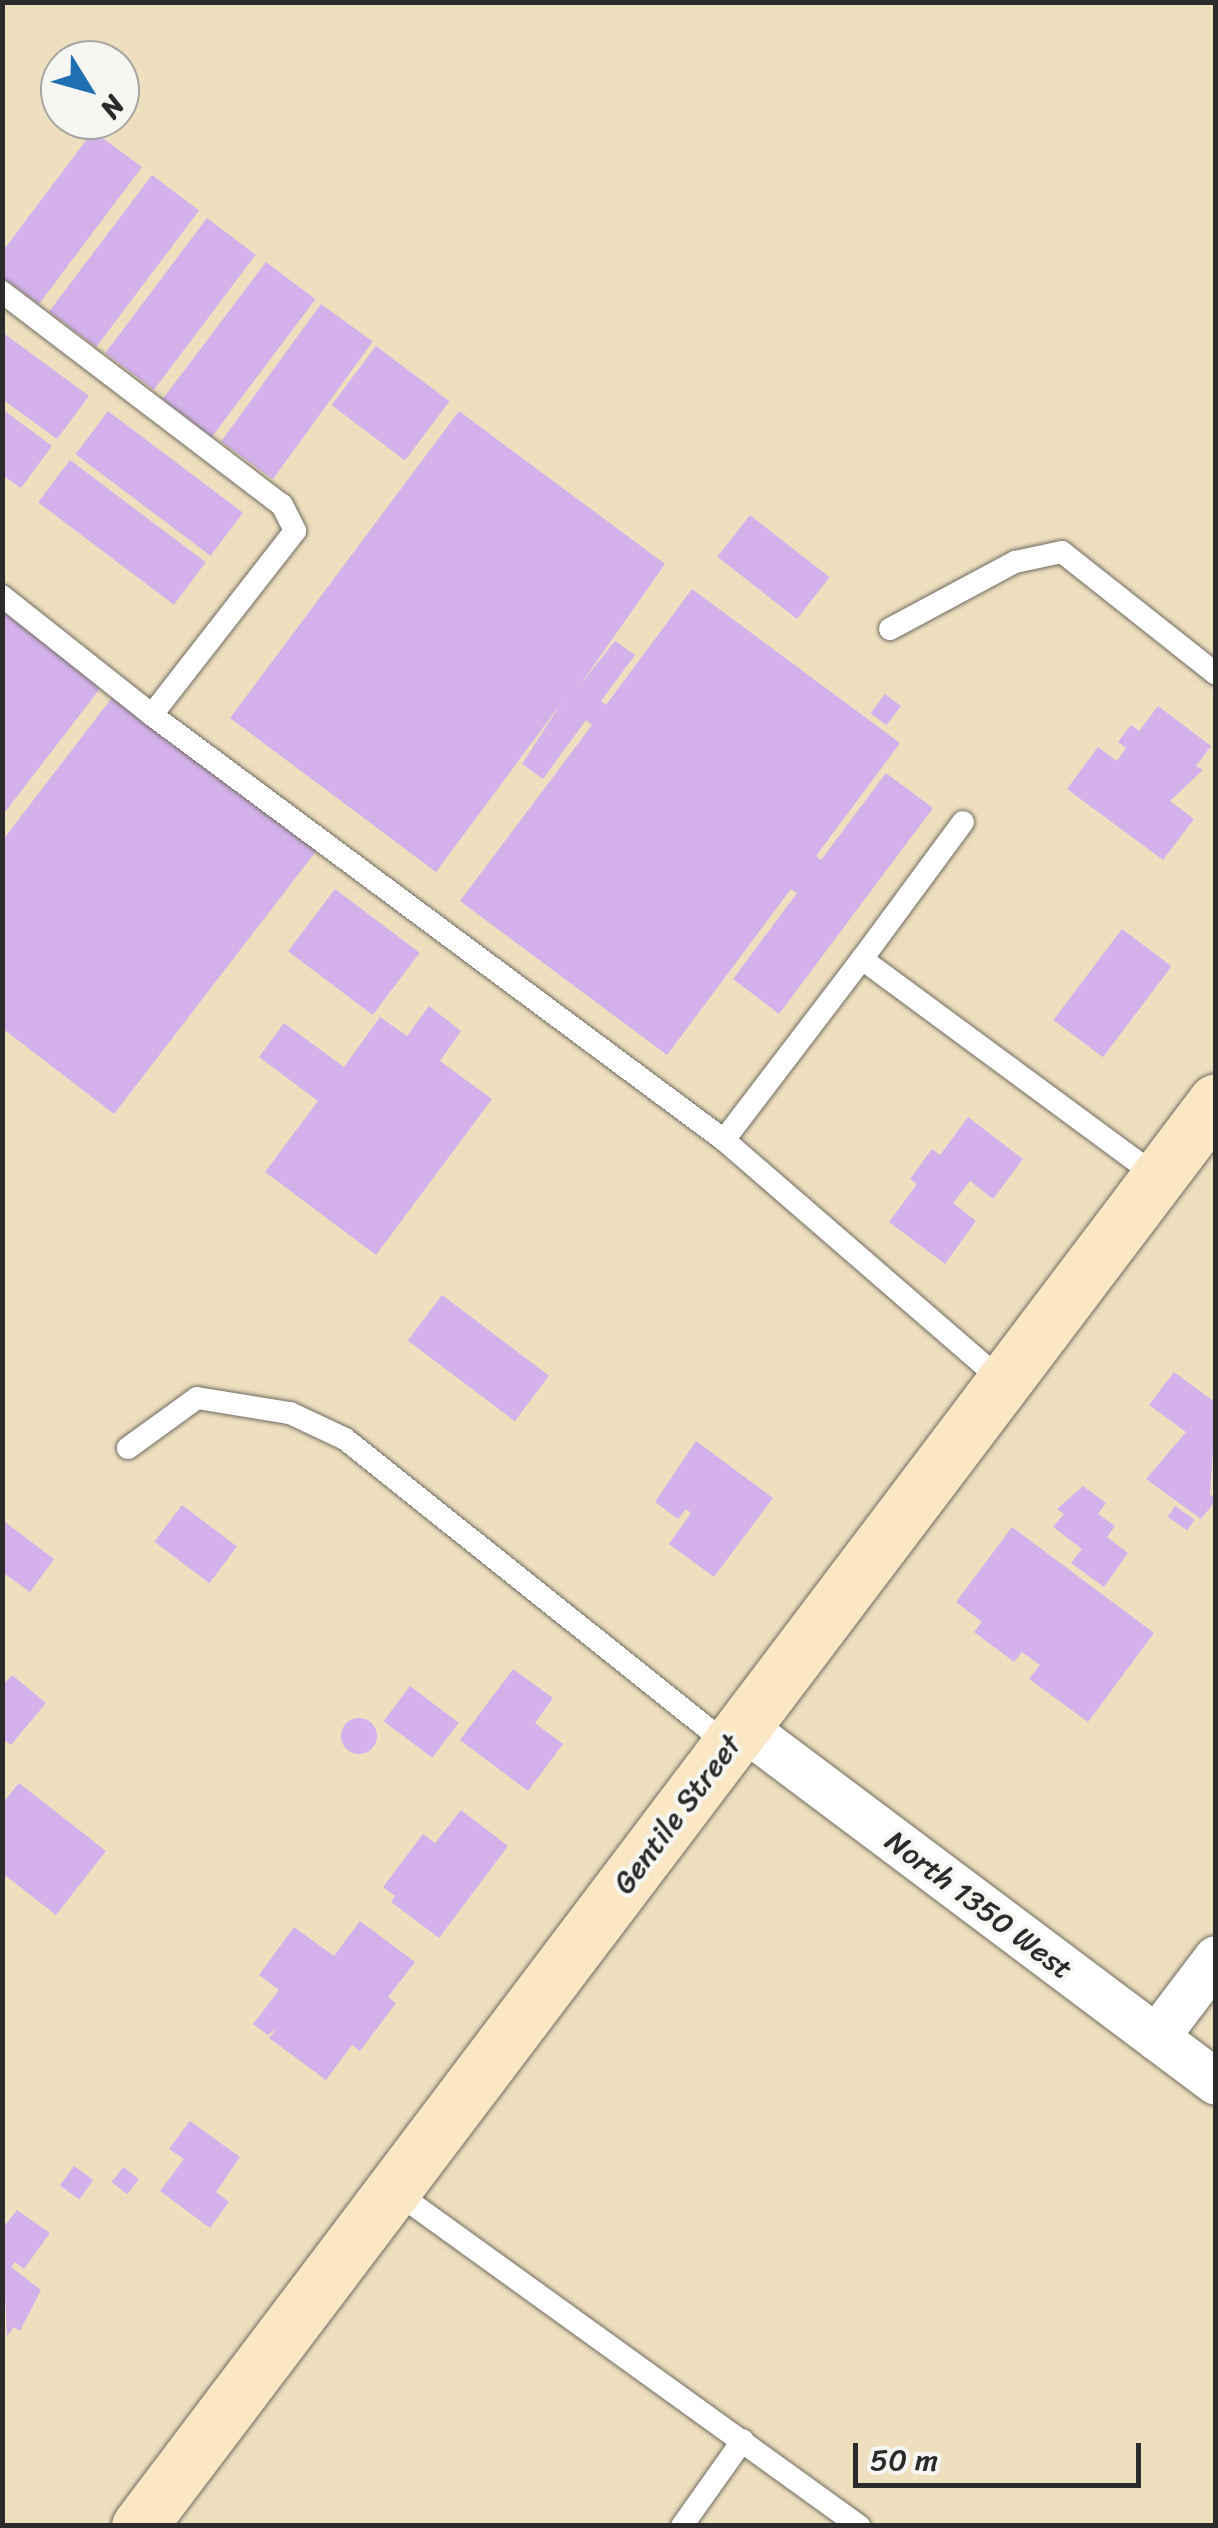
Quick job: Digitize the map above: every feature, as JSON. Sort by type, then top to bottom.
[{"type":"main road","name":"Gentile Street","points":[[138,2526],[1216,1101]]},
{"type":"street","name":"North 1350 West","points":[[736,1736],[1216,2082]]},
{"type":"street","points":[[1156,2037],[1216,1958]]},
{"type":"lane","points":[[2,292],[282,505],[294,532],[152,715]]},
{"type":"lane","points":[[890,629],[1015,562],[1062,552],[1216,674]]},
{"type":"lane","points":[[2,596],[152,715],[724,1140],[1004,1382]]},
{"type":"lane","points":[[724,1140],[963,822]]},
{"type":"lane","points":[[862,959],[1158,1178]]},
{"type":"lane","points":[[128,1448],[197,1398],[290,1414],[345,1439],[736,1736]]},
{"type":"lane","points":[[393,2190],[859,2526]]},
{"type":"lane","points":[[682,2526],[744,2440]]},
{"type":"building","points":[[86,140],[105,140],[142,167],[39,304],[2,277],[2,252]]},
{"type":"building","points":[[152,175],[199,211],[96,347],[49,312]]},
{"type":"building","points":[[207,218],[256,255],[154,390],[105,353]]},
{"type":"building","points":[[266,262],[316,299],[212,437],[162,399]]},
{"type":"building","points":[[321,304],[373,342],[273,479],[221,442]]},
{"type":"building","points":[[2,332],[89,396],[57,439],[2,399]]},
{"type":"building","points":[[376,346],[449,401],[405,460],[331,405]]},
{"type":"building","points":[[2,409],[52,446],[21,488],[2,475]]},
{"type":"building","points":[[108,411],[243,513],[210,556],[76,454]]},
{"type":"building","points":[[459,411],[665,564],[580,685],[615,641],[635,655],[601,701],[606,705],[692,589],[900,743],[816,856],[821,860],[886,773],[933,808],[779,1014],[733,979],[797,893],[791,889],[667,1055],[460,901],[592,725],[586,720],[543,779],[522,764],[562,702],[436,872],[230,718]]},
{"type":"building","points":[[70,460],[206,562],[174,605],[38,502]]},
{"type":"building","points":[[750,515],[830,577],[797,619],[717,557]]},
{"type":"building","points":[[2,610],[102,686],[2,816]]},
{"type":"building","points":[[885,694],[901,706],[887,725],[871,713]]},
{"type":"building","points":[[114,695],[317,850],[114,1114],[2,1028],[2,841]]},
{"type":"building","points":[[1158,706],[1211,746],[1196,766],[1203,770],[1170,801],[1194,819],[1163,860],[1067,789],[1098,747],[1117,761],[1126,748],[1118,742],[1131,725],[1139,731]]},
{"type":"building","points":[[335,889],[420,953],[373,1015],[288,951]]},
{"type":"building","points":[[1122,929],[1172,966],[1103,1057],[1053,1020]]},
{"type":"building","points":[[429,1006],[461,1031],[440,1061],[492,1099],[376,1255],[265,1172],[318,1101],[259,1057],[284,1023],[344,1067],[380,1017],[407,1036]]},
{"type":"building","points":[[968,1117],[1023,1159],[993,1199],[970,1181],[953,1203],[976,1221],[945,1264],[889,1222],[917,1184],[910,1179],[932,1149],[940,1155]]},
{"type":"building","points":[[442,1295],[549,1376],[515,1421],[408,1341]]},
{"type":"building","points":[[1174,1372],[1216,1403],[1210,1494],[1216,1500],[1201,1519],[1146,1479],[1186,1432],[1149,1405]]},
{"type":"building","points":[[696,1441],[773,1498],[714,1577],[669,1544],[691,1513],[686,1509],[678,1519],[655,1502]]},
{"type":"building","points":[[1083,1486],[1106,1503],[1098,1514],[1115,1526],[1107,1537],[1128,1553],[1104,1587],[1071,1563],[1082,1549],[1053,1527],[1064,1514],[1057,1509]]},
{"type":"building","points":[[182,1505],[237,1547],[209,1583],[154,1542]]},
{"type":"building","points":[[1175,1506],[1195,1520],[1187,1530],[1168,1517]]},
{"type":"building","points":[[5,1522],[54,1559],[30,1592],[2,1572]]},
{"type":"building","points":[[1012,1527],[1154,1633],[1088,1722],[1029,1679],[1040,1665],[1022,1652],[1014,1662],[974,1632],[982,1622],[956,1602]]},
{"type":"building","points":[[513,1669],[553,1698],[535,1723],[563,1744],[528,1791],[460,1740]]},
{"type":"building","points":[[12,1675],[46,1703],[11,1745],[2,1739],[2,1686]]},
{"type":"building","points":[[410,1686],[459,1723],[432,1758],[384,1721]]},
{"type":"building","points":[[359,1718],[372,1723],[377,1736],[372,1749],[359,1754],[346,1749],[341,1736],[346,1723]]},
{"type":"building","points":[[19,1783],[106,1851],[56,1915],[2,1873],[2,1804]]},
{"type":"building","points":[[461,1810],[508,1846],[439,1938],[391,1902],[395,1896],[383,1887],[423,1834],[435,1843]]},
{"type":"building","points":[[360,1921],[415,1962],[388,1997],[396,2003],[360,2051],[352,2045],[326,2080],[269,2038],[276,2029],[268,2035],[253,2024],[279,1990],[259,1975],[294,1927],[334,1956]]},
{"type":"building","points":[[190,2121],[240,2157],[216,2192],[229,2202],[210,2228],[160,2191],[184,2159],[169,2149]]},
{"type":"building","points":[[74,2166],[93,2180],[79,2200],[60,2185]]},
{"type":"building","points":[[123,2167],[139,2179],[128,2194],[112,2182]]},
{"type":"building","points":[[17,2210],[50,2233],[24,2269],[15,2262],[11,2267],[41,2290],[20,2331],[14,2327],[7,2336],[2,2229]]}]
